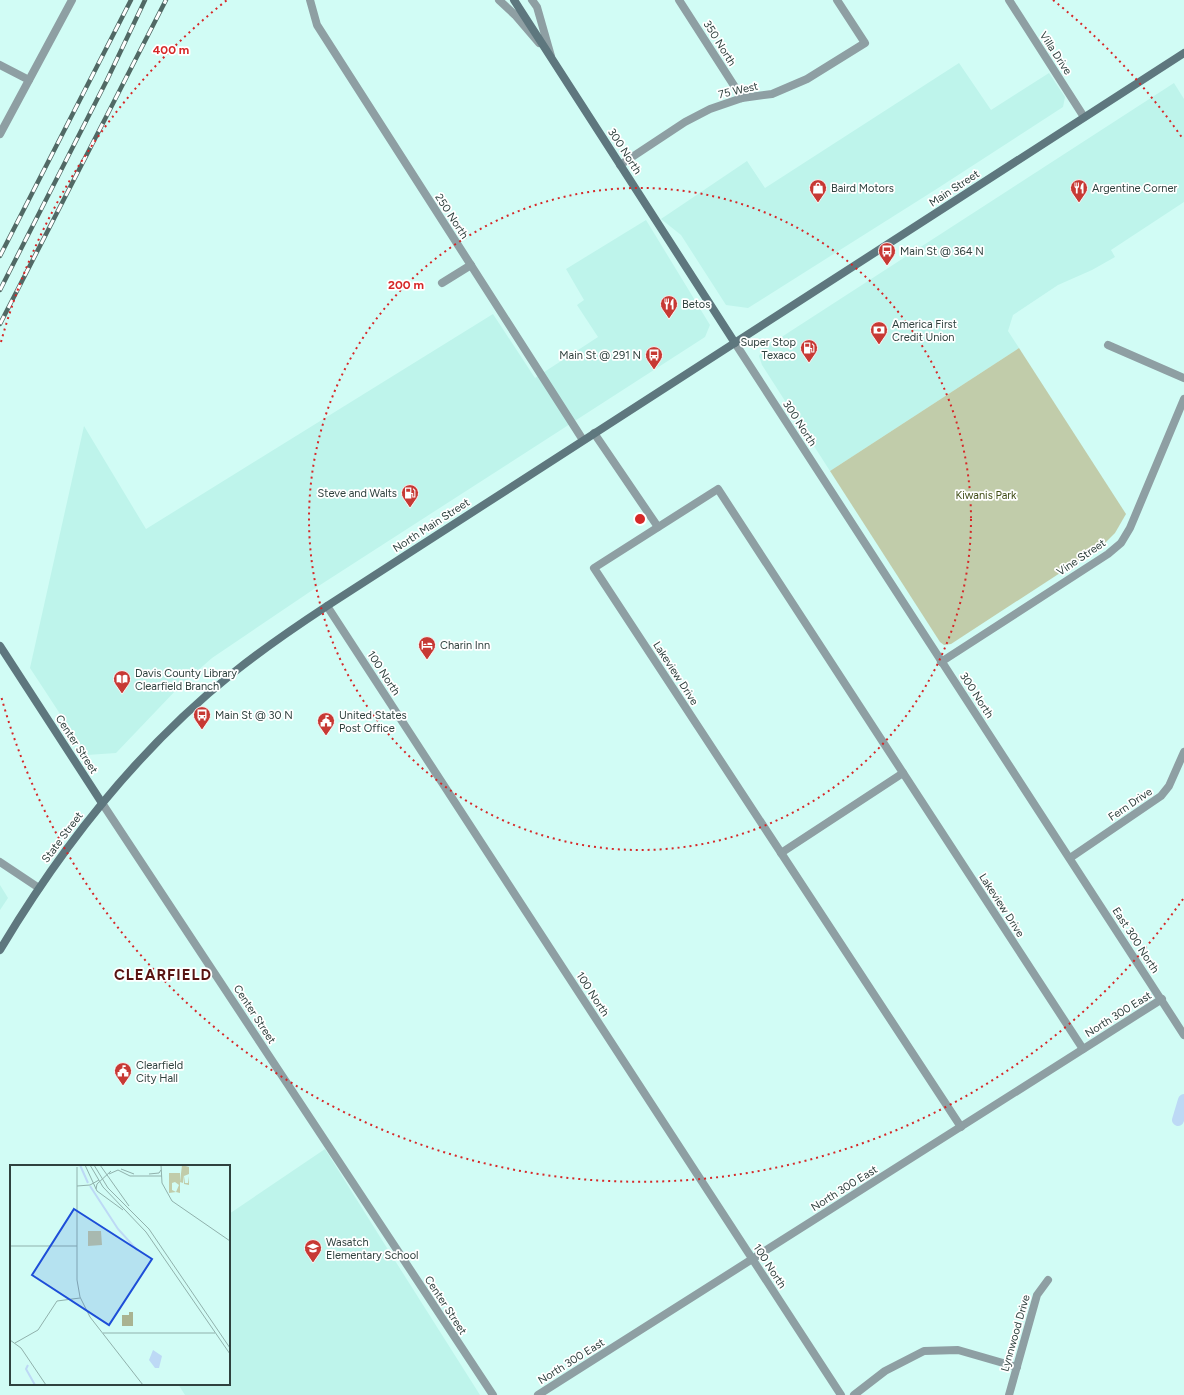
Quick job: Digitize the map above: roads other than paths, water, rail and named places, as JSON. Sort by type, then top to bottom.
[{"type":"main road","name":"300 North","points":[[514,0],[735,342]]},
{"type":"main road","name":"Main Street","points":[[735,342],[1184,53]]},
{"type":"main road","name":"North Main Street","points":[[153,746],[192,708],[232,673],[267,646],[735,342]]},
{"type":"main road","name":"Center Street","points":[[0,646],[102,803]]},
{"type":"main road","name":"State Street","points":[[0,950],[39,888],[102,803],[153,746]]},
{"type":"street","points":[[0,134],[72,0]]},
{"type":"street","name":"250 North","points":[[310,0],[317,25],[583,440]]},
{"type":"street","points":[[499,0],[515,15],[552,59]]},
{"type":"street","points":[[532,0],[537,7],[552,59]]},
{"type":"street","name":"350 North","points":[[680,0],[742,98]]},
{"type":"street","name":"75 West","points":[[620,165],[686,122],[710,109],[742,98],[772,94],[807,79],[864,43],[837,0]]},
{"type":"street","name":"Villa Drive","points":[[1009,0],[1084,117]]},
{"type":"street","points":[[0,65],[29,80]]},
{"type":"street","points":[[442,283],[471,265]]},
{"type":"street","name":"300 North","points":[[735,342],[941,662],[1070,858]]},
{"type":"street","points":[[1108,344],[1184,378]]},
{"type":"street","name":"Vine Street","points":[[941,662],[1108,554],[1121,543],[1130,528],[1184,399]]},
{"type":"street","points":[[594,434],[658,527]]},
{"type":"street","name":"Lakeview Drive","points":[[961,1127],[594,568],[658,527],[718,489],[1083,1049]]},
{"type":"street","name":"100 North","points":[[327,606],[841,1395]]},
{"type":"street","name":"Fern Drive","points":[[1070,858],[1162,796],[1169,786],[1184,752]]},
{"type":"street","points":[[781,853],[903,773]]},
{"type":"street","name":"Center Street","points":[[102,803],[493,1395]]},
{"type":"street","name":"East 300 North","points":[[1070,858],[1184,1035]]},
{"type":"street","points":[[0,862],[39,888]]},
{"type":"street","name":"North 300 East","points":[[538,1395],[1162,1000]]},
{"type":"street","name":"Lynnwood Drive","points":[[1009,1395],[1037,1294],[1048,1280]]},
{"type":"street","points":[[854,1395],[885,1371],[924,1351],[958,1350],[1017,1367]]},
{"type":"waterway","points":[[1178,1120],[1184,1100]]},
{"type":"railway","points":[[0,256],[131,0]]},
{"type":"railway","points":[[0,290],[107,80],[145,0]]},
{"type":"railway","points":[[0,324],[166,0]]},
{"type":"place","name":"Baird Motors","points":[[818,203]]},
{"type":"place","name":"Argentine Corner","points":[[1079,203]]},
{"type":"place","name":"Main St @ 364 N","points":[[887,266]]},
{"type":"place","name":"Betos","points":[[669,319]]},
{"type":"place","name":"America First Credit Union","points":[[879,345]]},
{"type":"place","name":"Super Stop Texaco","points":[[809,363]]},
{"type":"place","name":"Main St @ 291 N","points":[[654,370]]},
{"type":"place","name":"Steve and Walts","points":[[410,508]]},
{"type":"place","name":"Charin Inn","points":[[427,660]]},
{"type":"place","name":"Davis County Library Clearfield Branch","points":[[122,694]]},
{"type":"place","name":"Main St @ 30 N","points":[[202,730]]},
{"type":"place","name":"United States Post Office","points":[[326,736]]},
{"type":"place","name":"Clearfield City Hall","points":[[123,1086]]},
{"type":"place","name":"Wasatch Elementary School","points":[[313,1263]]},
{"type":"district","name":"CLEARFIELD","points":[[163,975]]},
{"type":"park label","name":"Kiwanis Park","points":[[986,495]]}]
